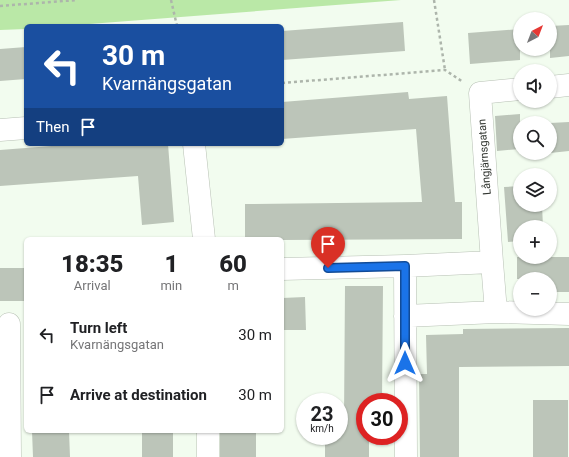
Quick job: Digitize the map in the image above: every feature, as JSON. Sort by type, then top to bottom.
[{"type":"street","points":[[557,87],[569,86]]},
{"type":"street","points":[[480,93],[513,90]]},
{"type":"street","name":"Långjärnsgatan","points":[[480,93],[496,312]]},
{"type":"street","points":[[0,130],[24,128]]},
{"type":"street","points":[[194,146],[204,237]]},
{"type":"street","points":[[284,269],[492,262]]},
{"type":"street","points":[[405,266],[406,457]]},
{"type":"street","points":[[405,316],[496,312],[569,314]]},
{"type":"street","points":[[10,457],[12,324]]},
{"type":"street","points":[[208,433],[208,457]]},
{"type":"path","points":[[0,6],[77,0]]},
{"type":"path","points":[[171,0],[177,24]]},
{"type":"path","points":[[434,0],[445,70]]},
{"type":"path","points":[[284,83],[445,70],[480,93]]},
{"type":"green space","points":[[0,0],[401,0],[89,24],[24,24],[24,29],[0,30]]},
{"type":"building","points":[[403,22],[405,51],[284,60],[284,31]]},
{"type":"building","points":[[569,25],[569,56],[550,58],[550,56],[557,56],[557,26]]},
{"type":"building","points":[[513,30],[513,56],[520,56],[520,60],[470,64],[468,33]]},
{"type":"building","points":[[24,47],[24,79],[0,81],[0,49]]},
{"type":"building","points":[[408,92],[409,99],[447,96],[455,202],[462,202],[462,239],[284,240],[284,237],[245,237],[245,204],[422,202],[416,129],[284,139],[284,102]]},
{"type":"building","points":[[520,114],[520,116],[513,116],[513,150],[497,151],[495,116]]},
{"type":"building","points":[[569,122],[569,151],[557,152],[557,123]]},
{"type":"building","points":[[51,146],[168,146],[174,222],[142,225],[138,176],[0,186],[0,150]]},
{"type":"building","points":[[513,186],[513,212],[542,212],[543,220],[513,220],[513,242],[508,242],[504,187]]},
{"type":"building","points":[[557,257],[569,257],[569,292],[557,292],[557,272],[517,272],[517,264],[557,264]]},
{"type":"building","points":[[0,268],[24,268],[24,301],[0,301]]},
{"type":"building","points":[[345,286],[383,286],[382,393],[356,393],[356,445],[369,445],[369,457],[325,457],[325,445],[348,445],[348,393],[344,393]]},
{"type":"building","points":[[305,297],[306,330],[284,330],[284,298]]},
{"type":"building","points":[[569,328],[569,366],[459,367],[459,457],[420,457],[419,374],[427,374],[426,335],[463,334],[463,329]]},
{"type":"building","points":[[533,400],[568,400],[568,457],[533,457]]},
{"type":"building","points":[[32,433],[69,433],[70,457],[33,457]]},
{"type":"building","points":[[142,433],[173,433],[173,457],[142,457]]},
{"type":"building","points":[[220,433],[256,433],[256,457],[220,457]]},
{"type":"route","points":[[328,268],[405,266],[405,363]]}]
